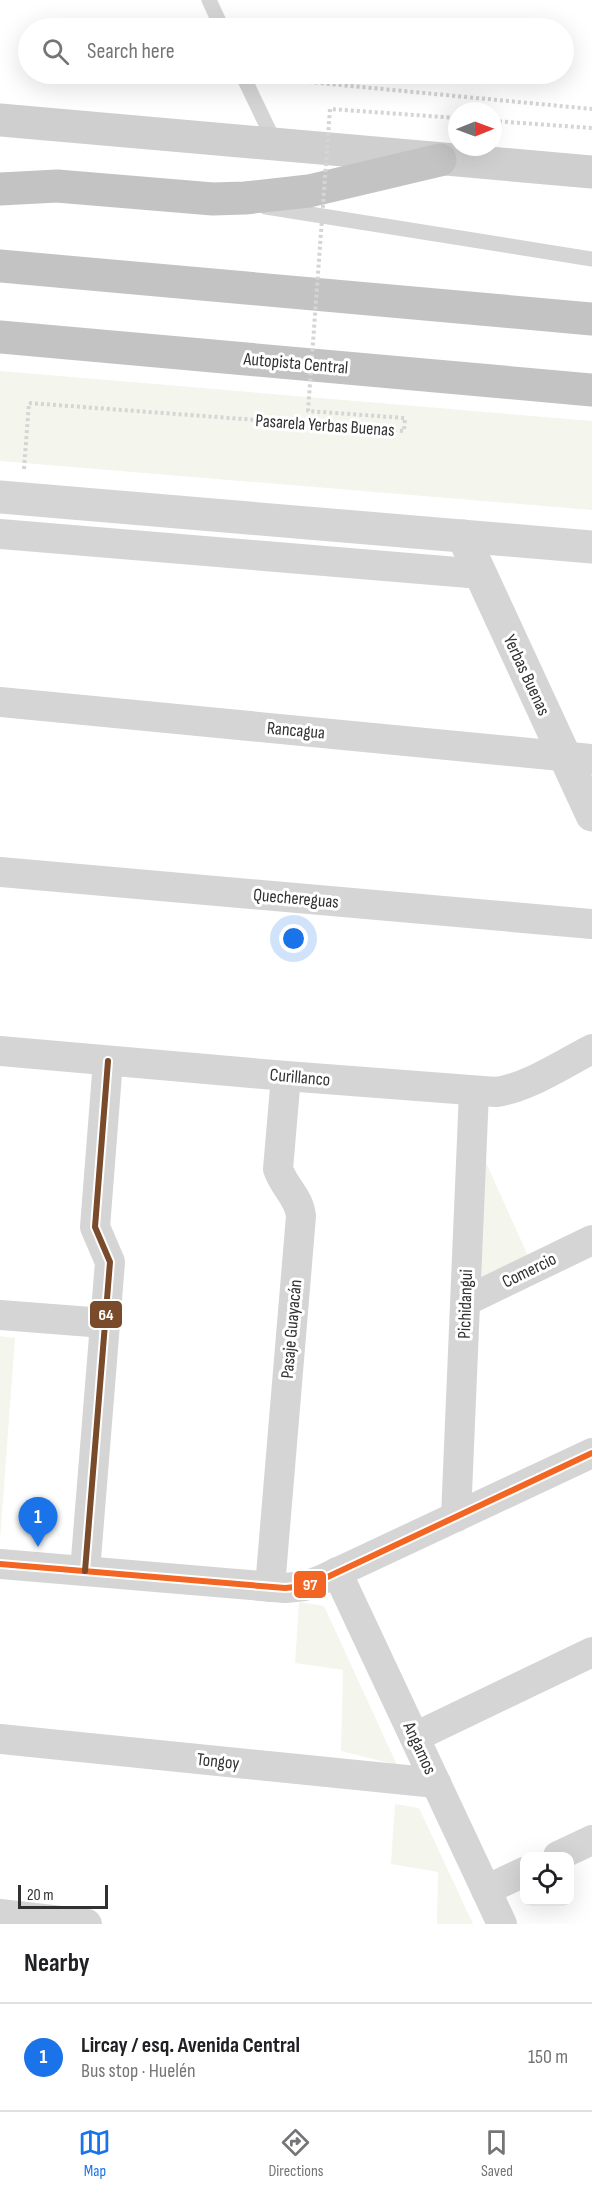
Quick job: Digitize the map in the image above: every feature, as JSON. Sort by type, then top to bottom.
[{"type":"highway","points":[[0,189],[92,187],[213,199],[273,196],[309,191],[440,160]]},
{"type":"highway","points":[[0,266],[592,319]]},
{"type":"highway","name":"Autopista Central","points":[[0,337],[592,390]]},
{"type":"main road","points":[[0,120],[592,172]]},
{"type":"street","points":[[0,497],[592,548]]},
{"type":"street","points":[[0,534],[481,574]]},
{"type":"street","name":"Yerbas Buenas","points":[[463,536],[578,757],[592,815]]},
{"type":"street","name":"Rancagua","points":[[0,702],[578,757]]},
{"type":"street","name":"Quechereguas","points":[[0,872],[592,924]]},
{"type":"street","name":"Curillanco","points":[[0,1051],[474,1092],[508,1090],[592,1049]]},
{"type":"street","points":[[84,1571],[110,1262],[95,1227],[108,1061]]},
{"type":"street","name":"Pasaje Guayacán","points":[[270,1587],[301,1216],[299,1203],[280,1176],[278,1169],[286,1076]]},
{"type":"street","name":"Pichidangui","points":[[456,1517],[474,1092]]},
{"type":"street","name":"Comercio","points":[[466,1301],[592,1240]]},
{"type":"street","points":[[0,1315],[104,1323]]},
{"type":"street","points":[[0,1564],[270,1587],[305,1586],[592,1453]]},
{"type":"street","name":"Angamos","points":[[338,1572],[502,1924]]},
{"type":"street","points":[[415,1737],[592,1652]]},
{"type":"street","name":"Tongoy","points":[[0,1739],[436,1783]]},
{"type":"street","points":[[568,1852],[592,1840]]},
{"type":"street","points":[[486,1890],[520,1874]]},
{"type":"street","points":[[0,1914],[87,1924]]},
{"type":"lane","points":[[209,0],[217,18]]},
{"type":"lane","points":[[247,84],[276,145]]},
{"type":"lane","points":[[213,199],[592,259]]},
{"type":"path","points":[[335,84],[592,109]]},
{"type":"path","name":"Pasarela Yerbas Buenas","points":[[29,404],[404,431],[405,418],[308,411],[330,109],[448,117]]},
{"type":"path","points":[[502,122],[592,128]]},
{"type":"shaded area","points":[[0,371],[592,421],[592,510],[0,461]]},
{"type":"shaded area","points":[[474,1136],[530,1260],[473,1288]]},
{"type":"shaded area","points":[[0,1336],[15,1338],[0,1541]]},
{"type":"shaded area","points":[[299,1602],[324,1606],[397,1765],[341,1751],[343,1670],[295,1663]]},
{"type":"shaded area","points":[[395,1804],[419,1808],[473,1924],[437,1924],[438,1872],[391,1864]]},
{"type":"transit line","name":"64","points":[[85,1571],[110,1262],[95,1227],[108,1061]]},
{"type":"transit line","name":"97","points":[[0,1564],[285,1588],[305,1586],[592,1453]]},
{"type":"place","name":"Lircay / esq. Avenida Central","points":[[38,1547]]}]
